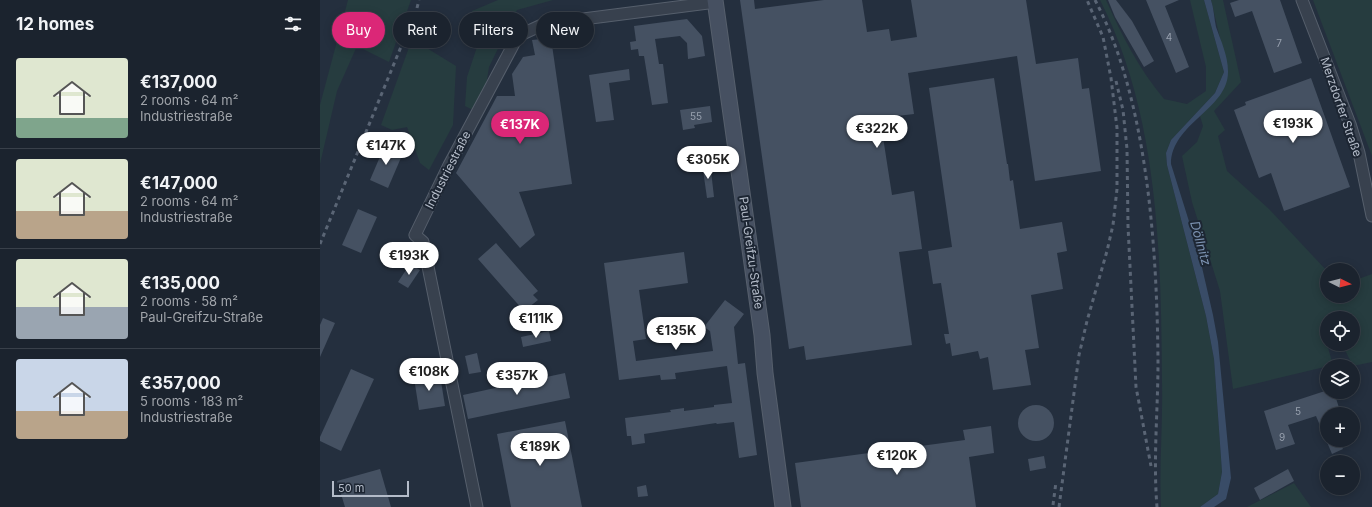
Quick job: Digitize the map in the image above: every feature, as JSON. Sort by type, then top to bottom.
[{"type":"main road","name":"Paul-Greifzu-Straße","points":[[715,1],[762,335],[765,373],[783,507]]},
{"type":"street","name":"Merzdorfer Straße","points":[[1302,0],[1350,124],[1359,153],[1372,216]]},
{"type":"street","name":"Industriestraße","points":[[477,507],[423,242],[415,235],[449,165],[518,36],[544,24],[715,1]]},
{"type":"green space","points":[[348,0],[411,0],[407,12],[393,12],[394,48],[389,62],[361,48],[385,48],[385,12],[345,12]]},
{"type":"green space","points":[[498,0],[553,0],[517,10],[516,12],[472,11]]},
{"type":"green space","points":[[1100,0],[1106,0],[1132,52],[1155,88],[1164,99],[1187,104],[1206,91],[1206,67],[1190,0],[1204,0],[1224,72],[1215,93],[1171,140],[1166,153],[1167,165],[1206,316],[1214,359],[1222,472],[1218,494],[1200,507],[1161,507],[1160,476],[1162,398],[1160,285],[1158,236],[1153,187],[1145,138],[1134,91],[1120,45]]},
{"type":"green space","points":[[1211,0],[1223,0],[1241,82],[1214,111],[1225,130],[1218,136],[1227,171],[1269,209],[1320,264],[1320,303],[1360,303],[1360,278],[1372,274],[1372,362],[1360,365],[1360,359],[1350,359],[1346,351],[1360,351],[1360,311],[1320,311],[1320,351],[1329,351],[1331,359],[1320,359],[1320,368],[1233,389],[1220,291],[1192,202],[1182,156],[1197,142],[1203,126],[1200,116],[1218,97],[1225,84],[1228,72]]},
{"type":"green space","points":[[1313,0],[1372,0],[1372,156]]},
{"type":"green space","points":[[335,48],[356,48],[337,91],[320,164],[320,105]]},
{"type":"green space","points":[[409,48],[427,48],[456,66],[453,125],[429,170],[420,163],[407,127],[392,130],[381,125]]},
{"type":"green space","points":[[477,48],[498,48],[489,67],[486,86],[473,110],[465,106],[467,77]]},
{"type":"green space","points":[[1294,483],[1311,507],[1247,507]]},
{"type":"water","points":[[1204,0],[1211,0],[1216,27],[1226,54],[1228,71],[1226,84],[1220,96],[1180,138],[1173,150],[1171,164],[1198,250],[1218,342],[1231,478],[1226,499],[1214,507],[1200,507],[1218,494],[1222,472],[1214,359],[1206,316],[1167,165],[1166,153],[1171,140],[1215,93],[1224,72]]},
{"type":"building","points":[[740,0],[754,0],[755,9],[824,0],[862,0],[867,32],[889,29],[891,41],[917,37],[911,0],[1026,0],[1036,64],[1078,58],[1082,89],[1089,88],[1101,171],[1035,181],[1017,56],[908,73],[914,114],[880,118],[892,195],[914,191],[922,249],[899,252],[912,345],[806,360],[804,346],[789,349]]},
{"type":"building","points":[[1108,0],[1116,0],[1132,21],[1154,61],[1144,67],[1115,17]]},
{"type":"building","points":[[1146,0],[1179,0],[1165,6],[1189,67],[1176,73]]},
{"type":"building","points":[[1239,0],[1280,0],[1302,63],[1274,73],[1252,11],[1235,17],[1230,3]]},
{"type":"building","points":[[687,19],[702,36],[705,56],[688,59],[687,43],[680,36],[655,39],[659,64],[663,64],[668,103],[652,105],[644,56],[639,56],[638,49],[631,50],[630,42],[636,41],[634,26]]},
{"type":"building","points":[[532,40],[536,40],[536,48],[552,48],[572,184],[519,192],[535,235],[520,248],[456,173],[497,96],[515,96],[512,74],[523,57],[535,55]]},
{"type":"building","points":[[629,69],[630,80],[609,83],[614,120],[596,122],[589,75]]},
{"type":"building","points":[[994,78],[1007,164],[1010,181],[1013,180],[1020,229],[1062,222],[1067,251],[1057,253],[1063,289],[1031,295],[1039,348],[1025,350],[1031,385],[993,390],[988,357],[980,359],[978,351],[952,356],[950,343],[946,344],[944,334],[949,334],[941,283],[933,284],[928,251],[952,247],[929,88]]},
{"type":"building","points":[[1311,78],[1350,187],[1284,211],[1271,173],[1259,178],[1234,110],[1246,105],[1245,102]]},
{"type":"building","points":[[710,106],[712,122],[694,125],[695,128],[683,130],[680,110]]},
{"type":"building","points":[[385,145],[403,153],[388,188],[370,180]]},
{"type":"building","points":[[710,162],[714,197],[707,198],[702,163]]},
{"type":"building","points":[[358,209],[377,217],[361,253],[342,245]]},
{"type":"building","points":[[496,243],[538,291],[533,295],[538,300],[524,311],[478,259]]},
{"type":"building","points":[[684,252],[688,283],[639,290],[646,339],[633,341],[636,361],[713,351],[710,331],[704,327],[725,300],[744,314],[734,327],[738,364],[745,363],[757,455],[739,458],[734,422],[716,423],[644,434],[645,443],[632,445],[631,436],[627,436],[625,418],[671,412],[670,410],[684,408],[684,411],[732,403],[727,366],[675,373],[676,379],[661,380],[660,375],[619,380],[604,263]]},
{"type":"building","points":[[410,264],[420,270],[408,288],[398,282]]},
{"type":"building","points":[[323,318],[335,323],[320,357],[320,325]]},
{"type":"building","points":[[549,331],[551,341],[523,347],[521,337]]},
{"type":"building","points":[[477,353],[481,372],[469,374],[465,356]]},
{"type":"building","points":[[351,369],[374,379],[341,451],[320,441],[320,437]]},
{"type":"building","points":[[565,373],[570,398],[468,419],[463,395]]},
{"type":"building","points":[[440,375],[445,406],[419,410],[414,378]]},
{"type":"building","points":[[1320,393],[1320,399],[1336,399],[1339,407],[1320,407],[1320,426],[1316,416],[1288,425],[1295,444],[1276,450],[1264,411]]},
{"type":"building","points":[[1036,405],[1049,410],[1054,423],[1049,436],[1036,441],[1023,436],[1018,423],[1023,410]]},
{"type":"building","points":[[565,421],[582,507],[511,507],[497,434]]},
{"type":"building","points":[[991,426],[994,453],[969,457],[976,507],[801,507],[795,463],[965,440],[963,430]]},
{"type":"building","points":[[1329,447],[1342,447],[1343,449],[1332,454]]},
{"type":"building","points":[[1044,456],[1046,468],[1030,471],[1028,459]]},
{"type":"building","points":[[380,469],[391,507],[345,507],[337,481]]},
{"type":"building","points":[[1288,469],[1294,481],[1260,500],[1254,488]]},
{"type":"building","points":[[646,485],[648,496],[638,497],[637,487]]},
{"type":"railway","points":[[417,8],[419,0]]},
{"type":"railway","points":[[1059,507],[1079,355],[1113,225],[1117,189],[1117,128],[1111,78],[1103,37],[1087,0]]},
{"type":"railway","points":[[1095,0],[1113,40],[1127,83],[1138,129],[1152,225],[1158,362],[1155,471],[1157,507]]},
{"type":"railway","points":[[320,244],[400,48]]},
{"type":"railway","points":[[1116,81],[1123,110],[1127,149],[1128,226],[1136,387],[1151,466]]},
{"type":"railway","points":[[1053,505],[1056,482]]},
{"type":"water label","name":"Döllnitz","points":[[1201,243]]}]
